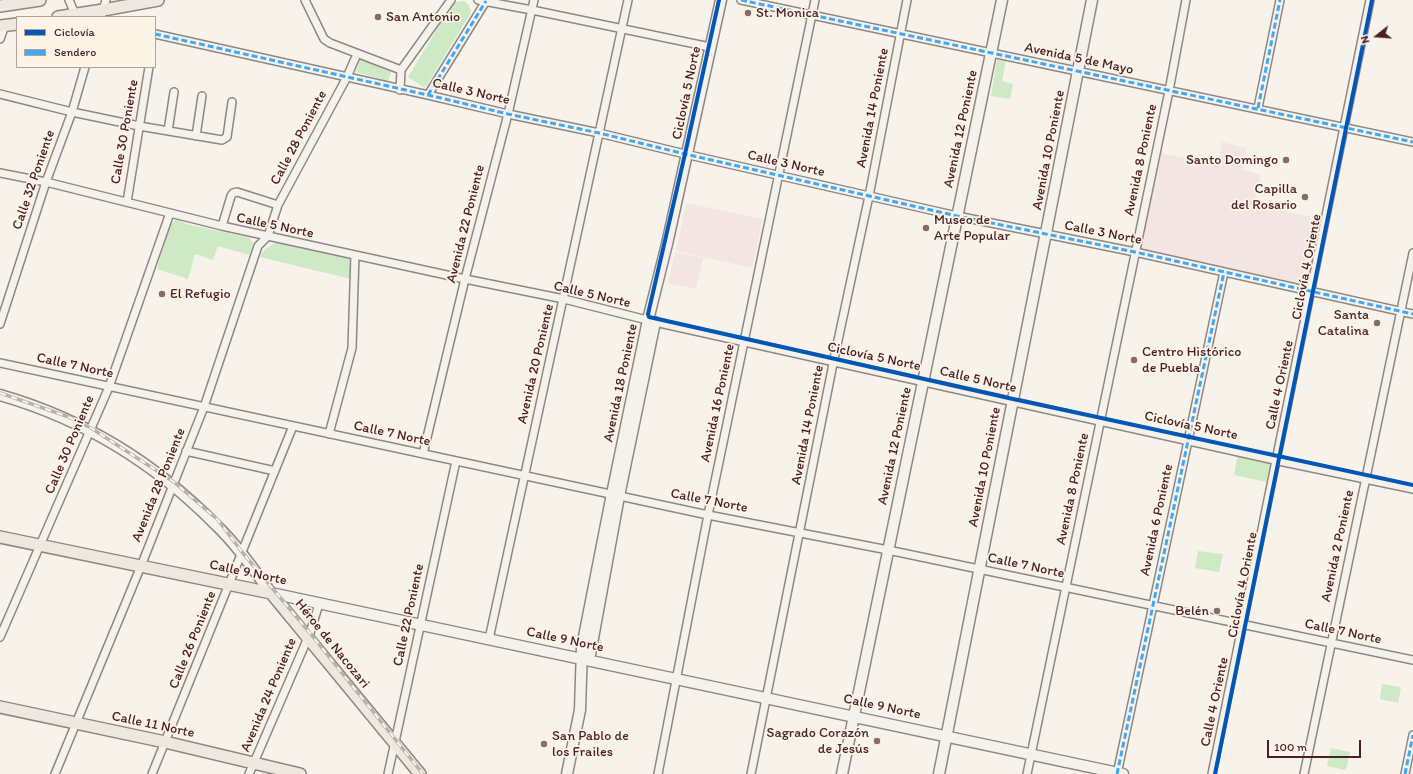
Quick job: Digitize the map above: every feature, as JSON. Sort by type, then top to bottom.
[{"type":"main road","points":[[0,6],[40,0]]},
{"type":"main road","points":[[79,16],[104,9],[158,0]]},
{"type":"main road","points":[[2,26],[16,24]]},
{"type":"main road","name":"Calle 9 Norte","points":[[0,537],[271,593]]},
{"type":"main road","name":"Héroe de Nacozari","points":[[271,593],[420,774]]},
{"type":"main road","name":"Calle 11 Norte","points":[[0,707],[165,742],[300,774]]},
{"type":"street","points":[[70,0],[79,16]]},
{"type":"street","points":[[305,0],[324,39],[357,54],[401,70]]},
{"type":"street","points":[[400,90],[401,70],[452,0]]},
{"type":"street","points":[[478,0],[710,47]]},
{"type":"street","name":"Avenida 22 Poniente","points":[[422,454],[465,279],[508,114],[534,0]]},
{"type":"street","name":"Avenida 20 Poniente","points":[[489,639],[628,0]]},
{"type":"street","name":"Avenida 18 Poniente","points":[[567,774],[580,710],[594,607],[616,495],[667,244],[721,0]]},
{"type":"street","name":"Avenida 5 de Mayo","points":[[741,0],[1078,72],[1344,126],[1413,142]]},
{"type":"street","name":"Avenida 16 Poniente","points":[[658,774],[708,515],[780,176],[815,0]]},
{"type":"street","name":"Avenida 14 Poniente","points":[[751,774],[869,196],[907,0]]},
{"type":"street","name":"Avenida 12 Poniente","points":[[842,774],[1002,0]]},
{"type":"street","name":"Avenida 10 Poniente","points":[[939,774],[1012,401],[1047,235],[1092,0]]},
{"type":"street","name":"Avenida 8 Poniente","points":[[1027,774],[1169,91],[1186,0]]},
{"type":"street","points":[[1258,108],[1280,0]]},
{"type":"street","name":"Calle 4 Oriente","points":[[1212,774],[1370,0]]},
{"type":"street","points":[[428,95],[486,1]]},
{"type":"street","points":[[0,39],[2,26]]},
{"type":"street","name":"Calle 3 Norte","points":[[156,34],[400,90],[599,133],[957,216],[1135,252],[1413,314]]},
{"type":"street","name":"Calle 28 Poniente","points":[[222,226],[233,193],[237,192],[278,204],[347,77],[357,54]]},
{"type":"street","name":"Calle 32 Poniente","points":[[0,324],[46,182],[72,112],[86,68]]},
{"type":"street","name":"Calle 30 Poniente","points":[[126,202],[149,68]]},
{"type":"street","points":[[168,131],[174,92]]},
{"type":"street","points":[[0,94],[72,112],[139,126],[222,140],[227,138],[232,102]]},
{"type":"street","points":[[196,136],[202,96]]},
{"type":"street","name":"Calle 5 Norte","points":[[0,173],[46,182],[222,226],[564,299],[744,342],[1275,460],[1413,489]]},
{"type":"street","name":"Avenida 28 Poniente","points":[[55,774],[141,566],[204,407],[258,246],[268,236],[278,204]]},
{"type":"street","name":"Calle 30 Poniente","points":[[0,638],[109,387],[170,213]]},
{"type":"street","name":"Avenida 2 Poniente","points":[[1304,774],[1413,253]]},
{"type":"street","points":[[329,434],[352,348],[355,255]]},
{"type":"street","name":"Avenida 6 Poniente","points":[[1119,774],[1224,272]]},
{"type":"street","name":"Calle 7 Norte","points":[[0,363],[708,515],[888,550],[1413,660]]},
{"type":"street","name":"Héroe de Nacozari","points":[[0,395],[65,418],[90,430],[114,444],[173,484],[218,526],[271,593]]},
{"type":"street","name":"Calle 26 Poniente","points":[[152,774],[230,585],[293,426]]},
{"type":"street","points":[[186,451],[275,472]]},
{"type":"street","name":"Calle 22 Poniente","points":[[388,774],[456,461]]},
{"type":"street","name":"Calle 9 Norte","points":[[271,593],[676,678],[1119,774]]},
{"type":"street","name":"Avenida 24 Poniente","points":[[249,774],[308,638],[319,604]]},
{"type":"street","points":[[1405,774],[1413,735]]},
{"type":"shaded area","points":[[1222,142],[1247,148],[1243,170],[1261,175],[1255,205],[1322,219],[1308,286],[1140,250],[1161,153],[1217,165]]},
{"type":"shaded area","points":[[686,203],[763,219],[752,268],[676,251]]},
{"type":"shaded area","points":[[675,252],[703,258],[696,289],[668,283]]},
{"type":"green space","points":[[464,1],[469,5],[471,13],[425,88],[408,77],[451,6],[456,2]]},
{"type":"green space","points":[[360,60],[392,70],[388,81],[356,72]]},
{"type":"green space","points":[[997,60],[1006,61],[1002,81],[1013,84],[1010,99],[991,96]]},
{"type":"green space","points":[[177,219],[186,224],[250,238],[253,243],[249,255],[218,246],[213,260],[195,254],[188,279],[157,269],[170,225]]},
{"type":"green space","points":[[278,242],[350,256],[353,259],[351,279],[260,257],[267,248]]},
{"type":"green space","points":[[1238,453],[1271,460],[1266,482],[1234,475]]},
{"type":"green space","points":[[1198,551],[1223,554],[1219,572],[1195,568]]},
{"type":"green space","points":[[1382,684],[1401,687],[1398,703],[1380,699]]},
{"type":"green space","points":[[1331,748],[1350,752],[1346,770],[1327,766]]},
{"type":"railway","points":[[0,393],[66,416],[91,428],[174,482],[218,520],[242,552],[310,633],[423,774]]},
{"type":"marked path","points":[[741,0],[1413,142]]},
{"type":"marked path","points":[[1258,108],[1280,0]]},
{"type":"marked path","points":[[428,95],[486,1]]},
{"type":"marked path","points":[[156,34],[508,114],[599,133],[957,216],[1135,252],[1413,314]]},
{"type":"marked path","points":[[1117,774],[1224,272]]},
{"type":"marked path","points":[[1405,774],[1413,735]]},
{"type":"cycle path","name":"Ciclovía 5 Norte","points":[[719,0],[648,314],[649,317],[1013,399],[1413,485]]},
{"type":"cycle path","name":"Ciclovía 4 Oriente","points":[[1215,774],[1372,0]]},
{"type":"place","name":"St. Monica","points":[[748,13]]},
{"type":"place","name":"San Antonio","points":[[378,17]]},
{"type":"place","name":"Santo Domingo","points":[[1286,160]]},
{"type":"place","name":"Capilla del Rosario","points":[[1305,197]]},
{"type":"place","name":"Museo de Arte Popular","points":[[926,228]]},
{"type":"place","name":"El Refugio","points":[[162,294]]},
{"type":"place","name":"Santa Catalina","points":[[1377,323]]},
{"type":"place","name":"Centro Histórico de Puebla","points":[[1134,360]]},
{"type":"place","name":"Belén","points":[[1217,611]]},
{"type":"place","name":"Sagrado Corazón de Jesús","points":[[877,741]]},
{"type":"place","name":"San Pablo de los Frailes","points":[[544,744]]}]
